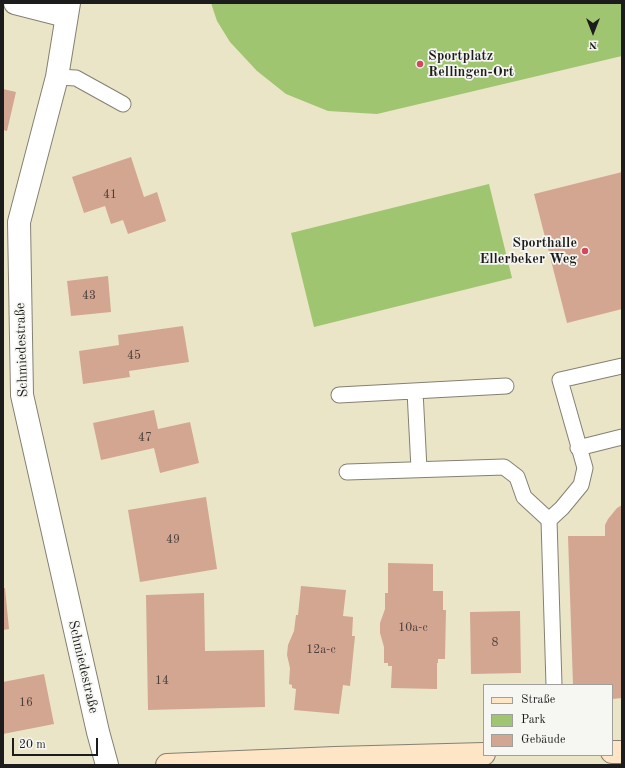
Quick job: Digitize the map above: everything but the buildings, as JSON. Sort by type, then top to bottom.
[{"type":"street","points":[[15,3],[67,9]]},
{"type":"street","name":"Schmiedestraße","points":[[67,9],[57,77],[19,222],[22,396],[98,732],[107,765]]},
{"type":"street","points":[[167,765],[483,754]]},
{"type":"lane","points":[[57,77],[76,78],[124,104]]},
{"type":"lane","points":[[549,520],[562,508],[581,485],[585,468],[578,448],[560,380],[622,366]]},
{"type":"lane","points":[[339,395],[506,386]]},
{"type":"lane","points":[[414,391],[419,469]]},
{"type":"lane","points":[[578,448],[622,437]]},
{"type":"lane","points":[[347,472],[504,467],[517,477],[524,497],[549,520],[554,684]]},
{"type":"green space","name":"Sportplatz Rellingen-Ort","points":[[211,3],[622,3],[622,56],[377,114],[328,111],[286,94],[257,71],[230,42],[217,21]]},
{"type":"green space","points":[[489,184],[512,278],[314,327],[291,233]]},
{"type":"place","name":"Sportplatz Rellingen-Ort","points":[[420,64]]},
{"type":"place","name":"Sporthalle Ellerbeker Weg","points":[[585,251]]}]
